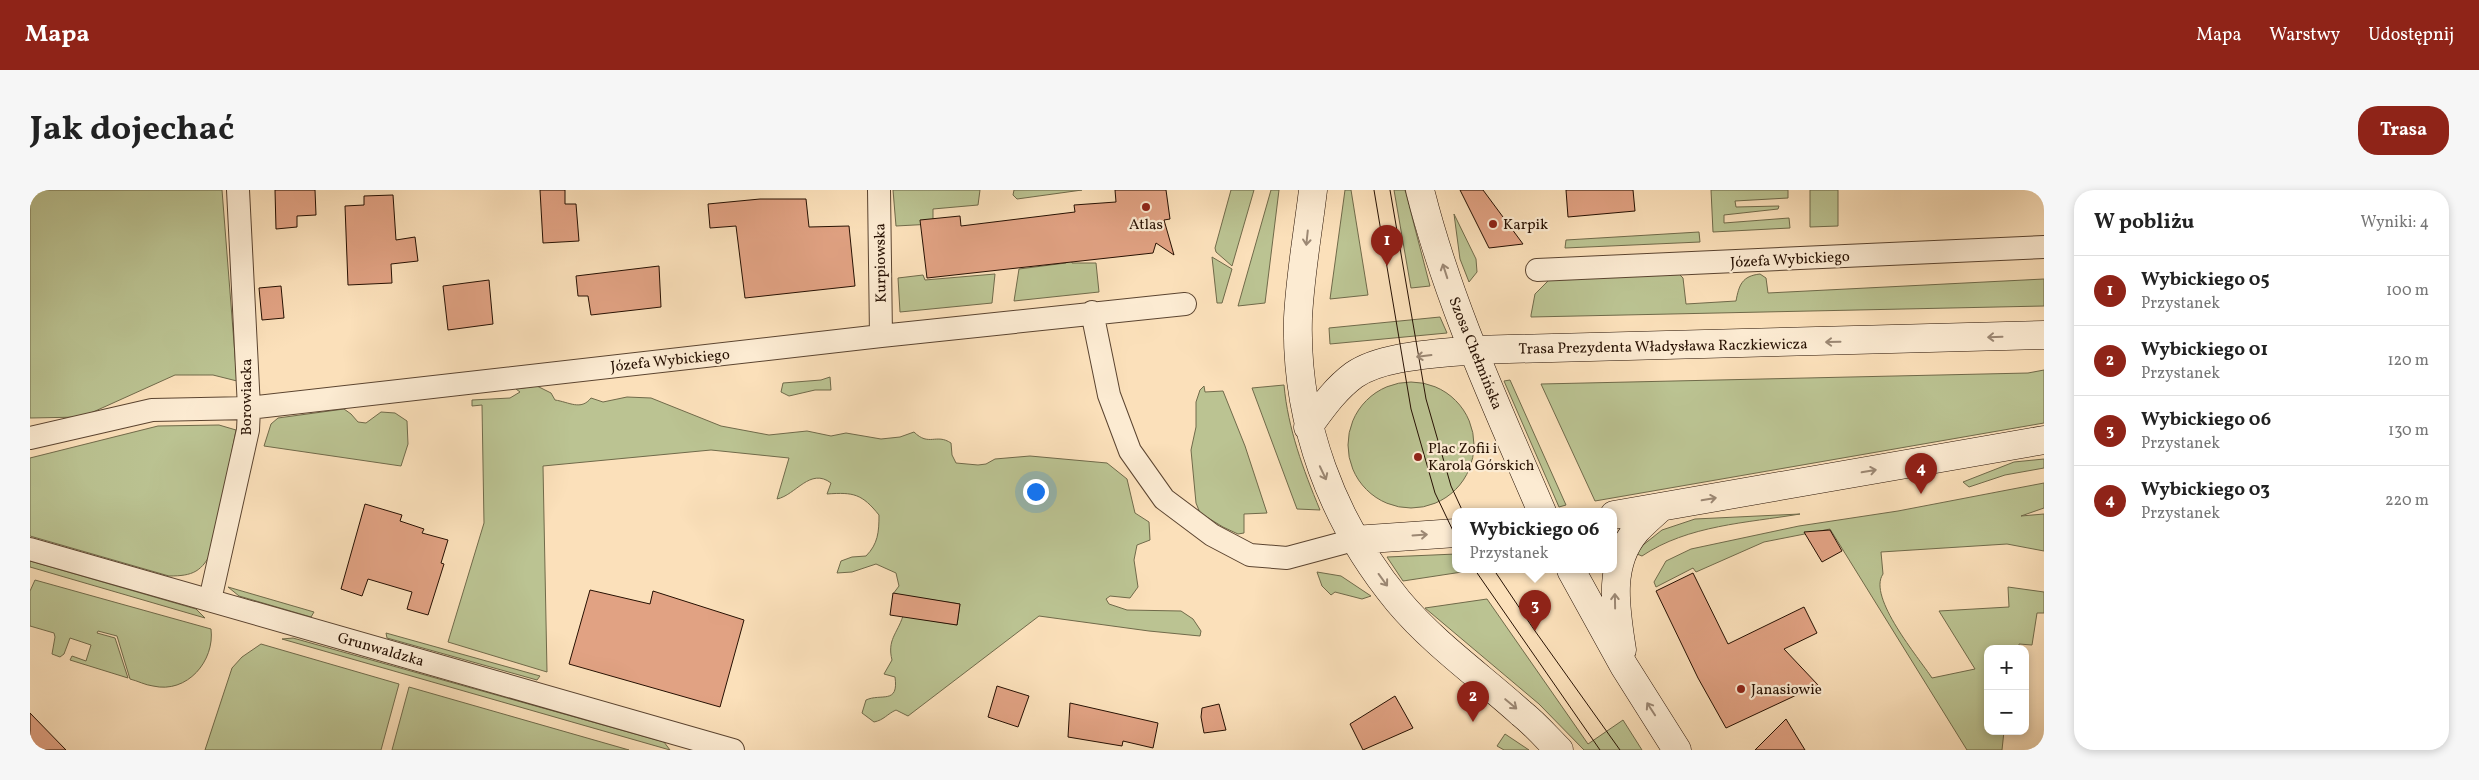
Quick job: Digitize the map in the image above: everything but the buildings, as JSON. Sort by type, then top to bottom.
[{"type":"main road","points":[[1313,190],[1298,318],[1301,370],[1308,427],[1318,460],[1354,540],[1398,601],[1444,648],[1522,714],[1559,750]]},
{"type":"main road","name":"Szosa Chełmińska","points":[[1420,190],[1456,305],[1473,350],[1540,508]]},
{"type":"main road","name":"Trasa Prezydenta Władysława Raczkiewicza","points":[[1308,427],[1328,399],[1354,375],[1376,365],[1402,359],[1473,350],[2044,335]]},
{"type":"main road","points":[[1617,514],[2044,440]]},
{"type":"main road","points":[[1624,666],[1614,600],[1619,566],[1635,532],[1661,507]]},
{"type":"main road","points":[[1354,540],[1452,532]]},
{"type":"main road","points":[[1573,573],[1624,666],[1678,750]]},
{"type":"street","name":"Borowiacka","points":[[210,600],[246,446],[249,408],[238,190]]},
{"type":"street","name":"Kurpiowska","points":[[879,190],[881,336]]},
{"type":"street","name":"Józefa Wybickiego","points":[[1537,270],[2044,247]]},
{"type":"street","name":"Józefa Wybickiego","points":[[30,438],[152,410],[249,408],[1092,312],[1185,304]]},
{"type":"street","points":[[1092,312],[1109,395],[1130,451],[1164,499],[1212,536],[1250,555],[1287,558],[1354,540]]},
{"type":"street","name":"Grunwaldzka","points":[[30,549],[733,750]]},
{"type":"green space","points":[[30,190],[222,190],[237,381],[213,375],[175,375],[82,417],[30,418]]},
{"type":"green space","points":[[893,190],[980,190],[978,205],[933,209],[933,224],[896,226]]},
{"type":"green space","points":[[1014,190],[1082,190],[1017,199],[1013,195]]},
{"type":"green space","points":[[1231,190],[1254,190],[1232,266],[1216,252],[1215,248]]},
{"type":"green space","points":[[1271,190],[1279,190],[1265,303],[1238,306]]},
{"type":"green space","points":[[1345,190],[1351,190],[1368,295],[1330,299]]},
{"type":"green space","points":[[1394,190],[1405,190],[1430,286],[1411,288]]},
{"type":"green space","points":[[1711,190],[1788,190],[1788,198],[1735,201],[1736,207],[1779,206],[1778,209],[1724,215],[1724,223],[1789,218],[1790,228],[1713,232]]},
{"type":"green space","points":[[1810,190],[1838,190],[1838,226],[1810,227]]},
{"type":"green space","points":[[1454,214],[1476,259],[1477,272],[1469,282],[1460,259]]},
{"type":"green space","points":[[1699,232],[1700,242],[1565,248],[1566,240]]},
{"type":"green space","points":[[1212,257],[1232,269],[1222,303],[1217,303]]},
{"type":"green space","points":[[1071,258],[1072,263],[1096,263],[1099,292],[1014,301],[1019,269],[1066,263]]},
{"type":"green space","points":[[995,274],[992,303],[900,312],[898,278],[923,275],[925,280]]},
{"type":"green space","points":[[1679,274],[1683,278],[1686,304],[1736,301],[1742,282],[1749,277],[1760,274],[1766,278],[1768,293],[2044,279],[2044,306],[1531,317],[1535,294],[1549,280]]},
{"type":"green space","points":[[1440,317],[1447,333],[1330,344],[1329,328]]},
{"type":"green space","points":[[2044,370],[2044,423],[1595,501],[1541,384],[2028,373]]},
{"type":"green space","points":[[830,377],[831,390],[815,390],[789,396],[781,392],[783,383],[821,380]]},
{"type":"green space","points":[[1510,380],[1566,505],[1559,507],[1504,381]]},
{"type":"green space","points":[[1411,382],[1435,387],[1456,400],[1469,421],[1474,445],[1469,469],[1456,490],[1435,503],[1411,508],[1387,503],[1366,490],[1353,469],[1348,445],[1353,421],[1366,400],[1387,387]]},
{"type":"green space","points":[[1284,385],[1297,449],[1320,510],[1297,509],[1252,388]]},
{"type":"green space","points":[[537,386],[551,393],[555,400],[574,405],[583,404],[591,398],[603,402],[627,397],[651,398],[721,426],[769,435],[807,431],[831,436],[846,433],[881,439],[900,437],[914,432],[924,439],[941,439],[951,443],[952,455],[956,463],[978,465],[986,464],[995,459],[1030,456],[1107,463],[1127,479],[1135,513],[1149,522],[1150,540],[1137,545],[1134,560],[1138,587],[1130,598],[1110,596],[1106,599],[1109,604],[1127,610],[1181,611],[1193,619],[1201,631],[1200,636],[1039,616],[908,716],[896,710],[874,722],[862,713],[866,700],[892,695],[894,691],[896,686],[895,677],[884,674],[892,660],[892,642],[903,616],[957,625],[960,604],[893,594],[899,586],[896,573],[876,564],[852,572],[837,573],[841,561],[852,557],[866,556],[875,542],[878,532],[879,515],[868,503],[851,494],[827,494],[831,483],[816,478],[784,497],[777,499],[789,458],[711,450],[543,466],[547,672],[448,642],[484,523],[482,405],[472,406],[472,400],[510,398],[520,392],[516,389]]},
{"type":"green space","points":[[1204,386],[1205,392],[1223,391],[1245,446],[1267,513],[1244,514],[1244,533],[1238,534],[1200,513],[1196,503],[1191,450],[1196,427],[1196,402],[1200,390]]},
{"type":"green space","points":[[344,409],[358,422],[366,423],[381,412],[395,413],[407,421],[408,444],[401,466],[264,446],[271,424],[278,418]]},
{"type":"green space","points":[[219,425],[236,430],[213,549],[201,568],[191,574],[169,576],[30,536],[30,458],[158,426]]},
{"type":"green space","points":[[2044,459],[2044,468],[2005,475],[1969,487],[1963,482],[2014,462]]},
{"type":"green space","points":[[2044,483],[2044,508],[2021,516],[2044,514],[2044,551],[2007,544],[1881,552],[1883,574],[1880,584],[1882,597],[1888,612],[1932,678],[1975,669],[1939,611],[2009,607],[2008,587],[2044,592],[2044,613],[2037,613],[2032,645],[1984,645],[1984,735],[2004,735],[2002,750],[1967,750],[1830,529],[1764,542],[1696,572],[1693,568],[1656,587],[1654,582],[1666,561],[1691,549],[1799,526],[1898,511]]},
{"type":"green space","points":[[1800,514],[1698,531],[1660,546],[1642,556],[1637,554],[1638,549],[1662,530],[1695,519]]},
{"type":"green space","points":[[1452,554],[1452,573],[1455,573],[1403,581],[1387,557]]},
{"type":"green space","points":[[30,561],[196,609],[205,618],[30,567]]},
{"type":"green space","points":[[1317,572],[1341,576],[1371,596],[1362,599],[1335,592],[1331,595],[1322,586]]},
{"type":"green space","points":[[35,580],[211,629],[208,653],[196,672],[187,680],[177,685],[165,687],[130,679],[117,636],[98,631],[97,633],[115,638],[128,678],[70,660],[72,656],[86,661],[91,645],[70,638],[64,654],[60,657],[52,654],[54,633],[30,626],[30,591]]},
{"type":"green space","points":[[228,587],[314,612],[311,617],[239,596]]},
{"type":"green space","points":[[1487,599],[1588,744],[1623,720],[1642,750],[1584,750],[1539,704],[1425,608]]},
{"type":"green space","points":[[386,633],[540,676],[537,680],[387,638]]},
{"type":"green space","points":[[293,638],[664,742],[670,750],[282,639]]},
{"type":"green space","points":[[261,644],[399,684],[381,750],[205,750],[232,668],[242,657]]},
{"type":"green space","points":[[409,687],[629,750],[392,750]]},
{"type":"green space","points":[[1505,734],[1529,750],[1504,750],[1497,746]]},
{"type":"tram line","points":[[1374,190],[1411,409],[1435,493],[1452,529]]},
{"type":"tram line","points":[[1390,190],[1426,399],[1451,486],[1461,508]]},
{"type":"tram line","points":[[1477,573],[1600,750]]},
{"type":"tram line","points":[[1496,573],[1620,750]]},
{"type":"place","name":"Atlas","points":[[1146,207]]},
{"type":"place","name":"Karpik","points":[[1493,224]]},
{"type":"place","name":"Wybickiego 05","points":[[1387,266]]},
{"type":"place","name":"Plac Zofii i Karola Górskich","points":[[1418,457]]},
{"type":"place","name":"Wybickiego 03","points":[[1921,494]]},
{"type":"place","name":"Wybickiego 06","points":[[1535,631]]},
{"type":"place","name":"Janasiowie","points":[[1741,689]]},
{"type":"place","name":"Wybickiego 01","points":[[1473,722]]}]
